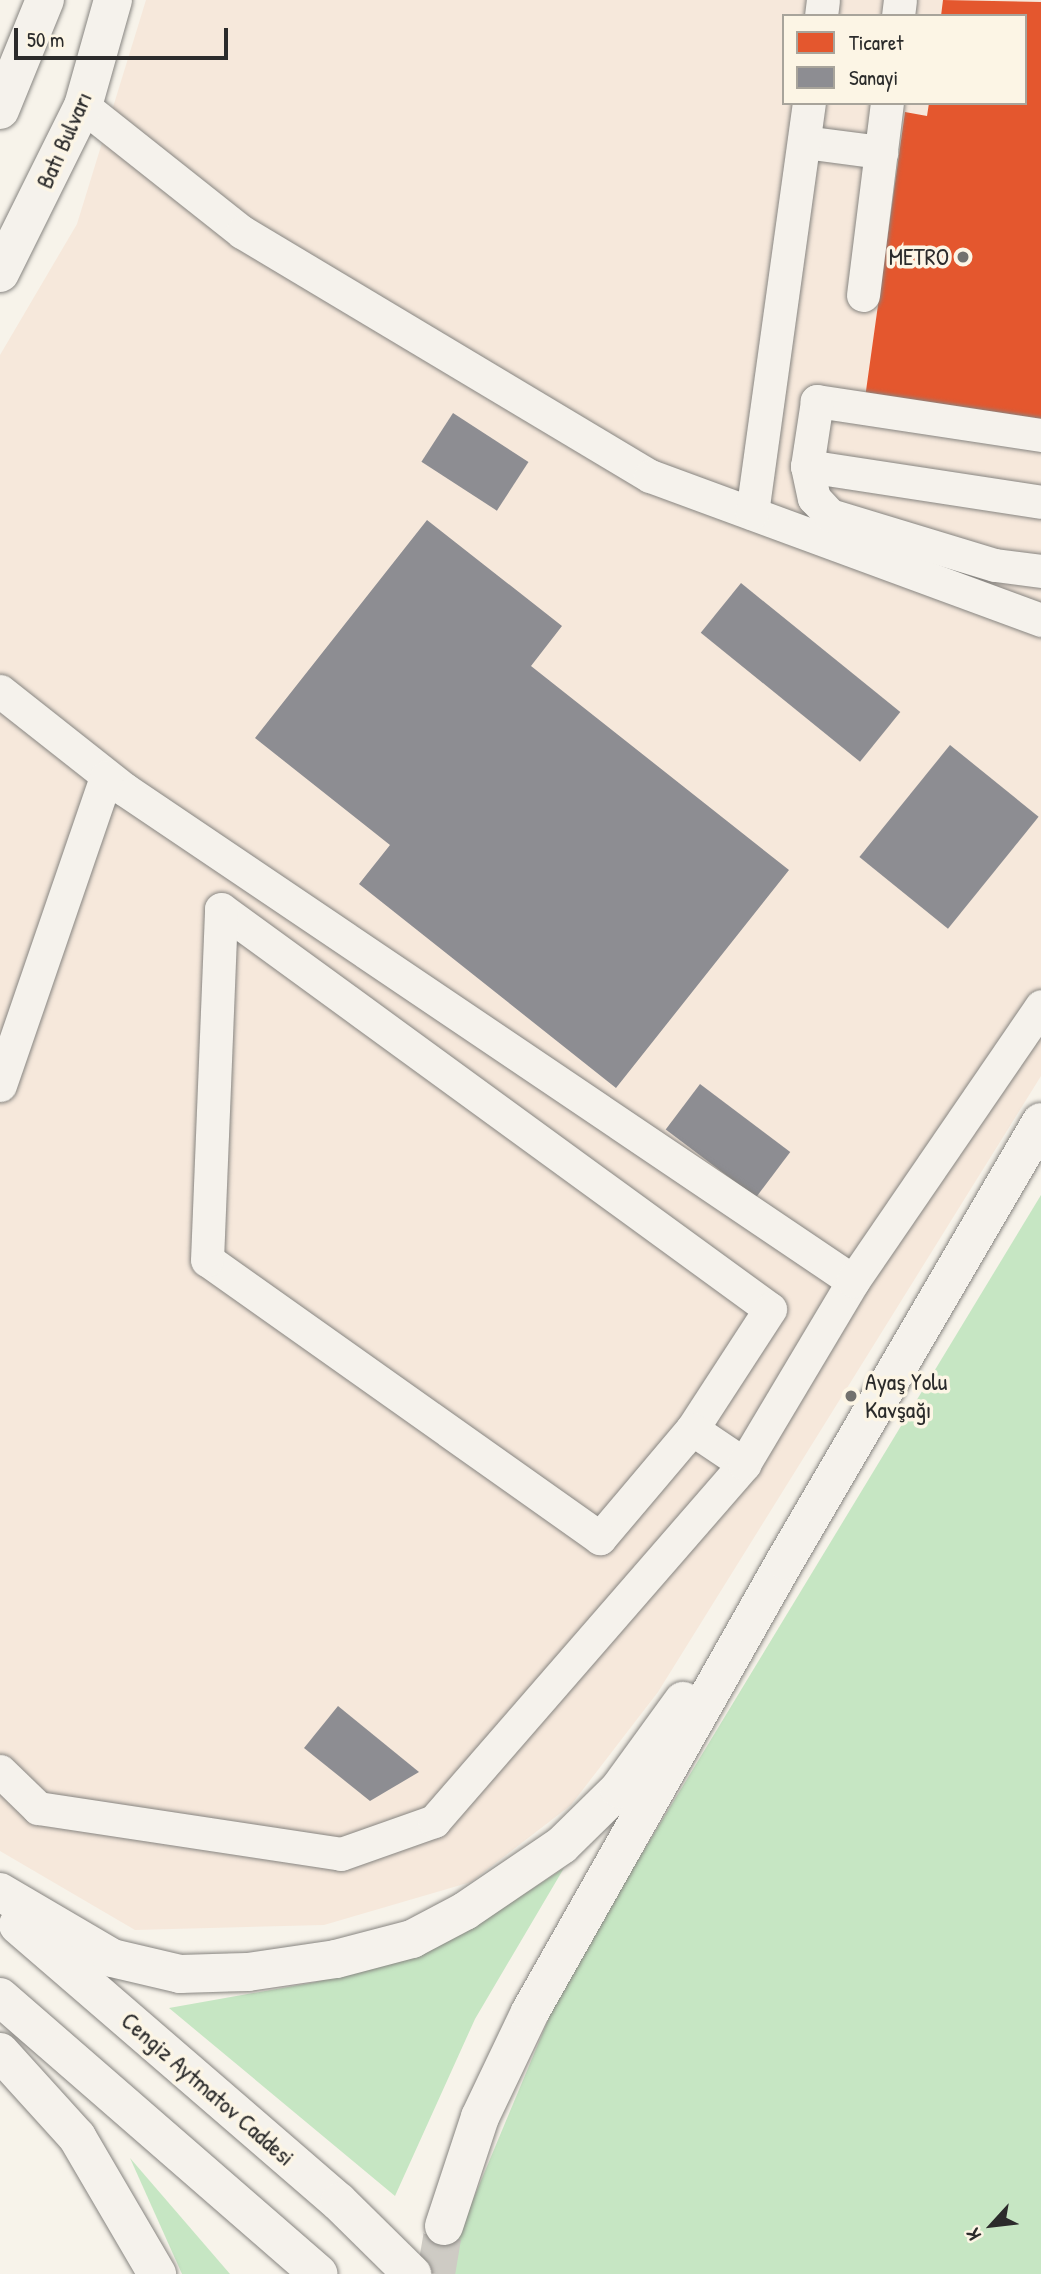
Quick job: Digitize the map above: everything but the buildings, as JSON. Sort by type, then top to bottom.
[{"type":"main road","points":[[0,110],[45,0]]},
{"type":"main road","name":"Batı Bulvarı","points":[[0,273],[83,106],[113,0]]},
{"type":"main road","points":[[444,2225],[480,2117],[530,2012],[785,1561],[1041,1122]]},
{"type":"main road","points":[[0,1892],[112,1958],[180,1974],[248,1972],[336,1959],[412,1939],[465,1911],[562,1845],[619,1789],[785,1561]]},
{"type":"main road","name":"Cengiz Aytmatov Caddesi","points":[[0,1909],[339,2202],[412,2274]]},
{"type":"main road","points":[[0,1997],[319,2274]]},
{"type":"main road","points":[[0,2052],[77,2137],[157,2274]]},
{"type":"street","points":[[752,513],[809,105]]},
{"type":"street","points":[[863,295],[887,105]]},
{"type":"street","points":[[83,106],[242,232],[496,387],[650,476],[1041,620]]},
{"type":"street","points":[[804,142],[881,152]]},
{"type":"street","points":[[1041,435],[817,401],[807,466],[814,498],[830,515],[995,565],[1041,571]]},
{"type":"street","points":[[807,466],[1041,502]]},
{"type":"street","points":[[0,691],[106,777],[853,1281]]},
{"type":"street","points":[[0,1085],[106,777]]},
{"type":"street","points":[[221,909],[770,1309],[692,1429],[600,1538],[207,1260],[221,909]]},
{"type":"street","points":[[0,1771],[38,1808],[341,1854],[434,1821],[744,1464],[853,1281],[1041,1006]]},
{"type":"street","points":[[692,1429],[744,1464]]},
{"type":"shaded area","points":[[146,0],[1041,0],[1041,1076],[658,1692],[571,1805],[471,1882],[324,1925],[135,1930],[0,1851],[0,355],[77,224]]},
{"type":"green space","points":[[1041,1195],[1041,2274],[455,2274],[447,2262],[564,1982]]},
{"type":"green space","points":[[564,1868],[475,2019],[395,2196],[169,2008],[316,1982],[379,1963],[443,1938],[506,1906]]},
{"type":"green space","points":[[130,2158],[230,2274],[182,2274]]},
{"type":"tunnel","points":[[436,2274],[444,2226]]},
{"type":"place","name":"METRO","points":[[963,257]]},
{"type":"place","name":"Ayaş Yolu Kavşağı","points":[[851,1396]]}]
